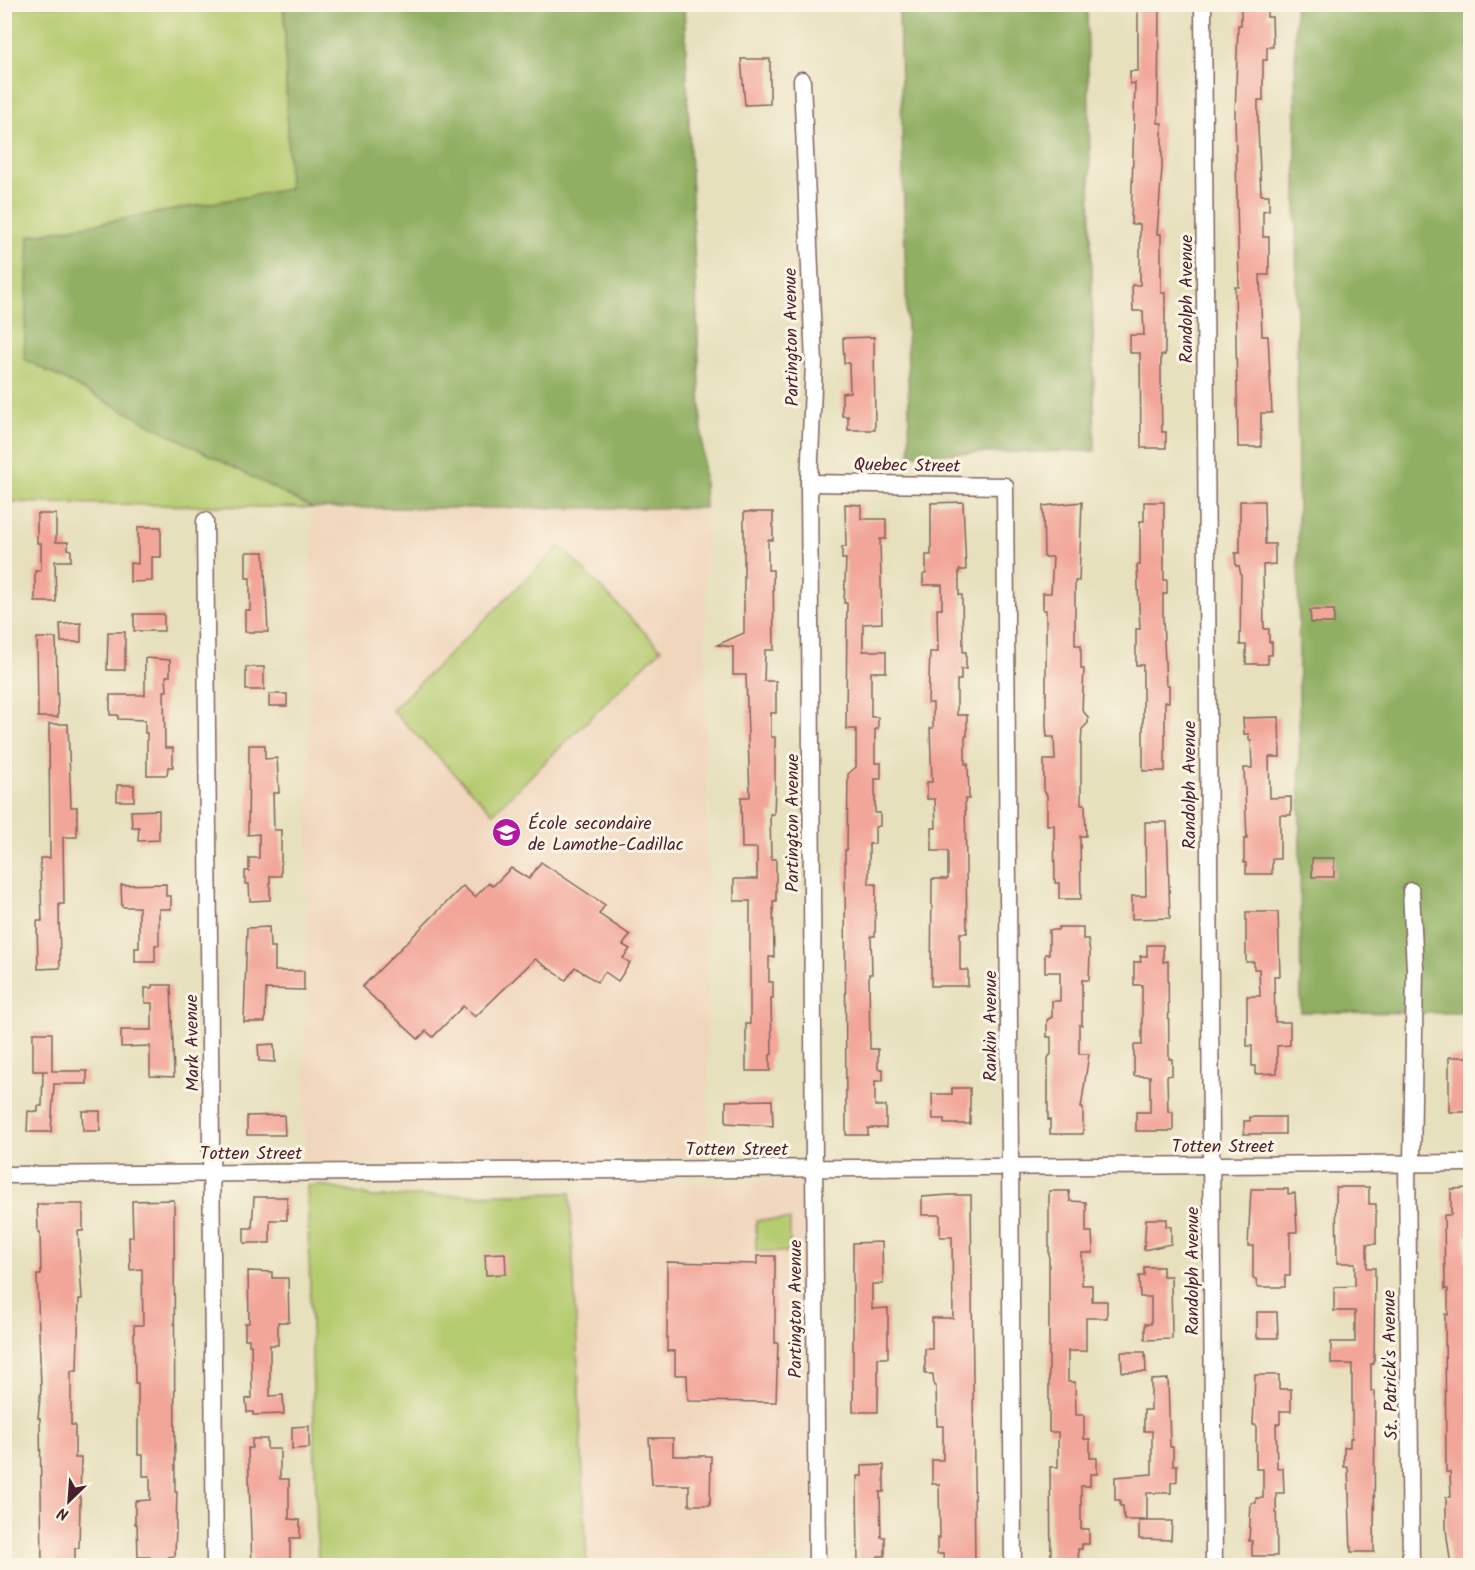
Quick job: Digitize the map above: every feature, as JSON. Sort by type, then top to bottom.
[{"type":"street","name":"Randolph Avenue","points":[[1203,4],[1214,1566]]},
{"type":"street","name":"Partington Avenue","points":[[802,80],[814,363],[809,483],[817,1566]]},
{"type":"street","name":"Quebec Street","points":[[809,483],[1005,486]]},
{"type":"street","name":"Rankin Avenue","points":[[1005,486],[1013,1566]]},
{"type":"street","name":"Mark Avenue","points":[[205,521],[215,1566]]},
{"type":"street","name":"St. Patrick's Avenue","points":[[1411,891],[1415,968],[1409,1164],[1411,1566]]},
{"type":"street","name":"Totten Street","points":[[4,1175],[1470,1163]]},
{"type":"shaded area","name":"École secondaire de Lamothe-Cadillac","points":[[312,508],[705,508],[708,1157],[304,1163]]},
{"type":"shaded area","points":[[804,1182],[811,1557],[587,1565],[570,1193],[591,1193],[626,1184]]},
{"type":"green space","points":[[5,5],[284,5],[289,189],[29,236],[24,358],[312,508],[5,502]]},
{"type":"green space","points":[[284,5],[684,5],[705,508],[312,508],[24,359],[29,236],[289,189]]},
{"type":"green space","points":[[875,5],[1087,5],[1095,451],[910,454],[899,6]]},
{"type":"green space","points":[[1295,5],[1470,5],[1470,1013],[1301,1012]]},
{"type":"green space","points":[[560,546],[661,649],[493,813],[392,710]]},
{"type":"green space","points":[[320,1185],[373,1197],[570,1193],[587,1565],[318,1565],[307,1186]]},
{"type":"green space","points":[[756,1220],[790,1220],[790,1252],[756,1251]]},
{"type":"building","points":[[1138,4],[1159,4],[1158,123],[1162,123],[1162,168],[1157,234],[1161,234],[1161,293],[1165,293],[1165,355],[1161,355],[1161,380],[1162,432],[1166,432],[1166,448],[1141,448],[1140,353],[1130,353],[1130,335],[1144,335],[1143,311],[1133,311],[1132,285],[1140,285],[1140,224],[1131,224],[1135,83],[1130,84],[1130,71],[1138,71]]},
{"type":"building","points":[[1267,7],[1267,17],[1272,17],[1273,47],[1267,47],[1267,60],[1263,60],[1263,100],[1258,100],[1258,127],[1261,195],[1269,195],[1269,210],[1263,211],[1263,237],[1269,237],[1269,275],[1260,275],[1262,336],[1268,336],[1272,413],[1261,413],[1261,447],[1238,447],[1235,287],[1239,287],[1235,115],[1238,25],[1241,25],[1241,8]]},
{"type":"building","points":[[741,59],[770,59],[770,104],[745,105]]},
{"type":"building","points":[[874,337],[875,430],[848,430],[848,416],[842,416],[842,393],[850,392],[849,363],[844,363],[843,338]]},
{"type":"building","points":[[1240,501],[1264,501],[1265,544],[1275,544],[1275,564],[1263,565],[1264,629],[1269,629],[1269,642],[1272,642],[1272,655],[1268,655],[1268,664],[1246,664],[1246,645],[1240,645],[1241,575],[1239,566],[1236,566],[1235,553],[1240,553]]},
{"type":"building","points":[[963,502],[966,570],[959,570],[959,595],[962,595],[963,652],[966,652],[966,669],[961,669],[961,680],[957,680],[957,715],[967,715],[965,764],[968,764],[969,799],[965,799],[967,933],[960,933],[960,970],[968,970],[968,986],[931,986],[932,879],[948,879],[948,851],[932,851],[932,828],[936,828],[935,799],[927,799],[927,782],[932,782],[930,728],[933,728],[933,703],[928,703],[930,652],[938,652],[937,609],[942,609],[942,585],[923,585],[923,575],[926,573],[926,555],[931,555],[931,503]]},
{"type":"building","points":[[1082,502],[1079,581],[1075,581],[1075,645],[1081,645],[1081,669],[1084,669],[1082,710],[1088,717],[1088,723],[1082,729],[1081,745],[1081,804],[1085,804],[1086,836],[1080,836],[1081,899],[1059,899],[1059,883],[1055,883],[1054,825],[1047,825],[1047,795],[1044,791],[1044,760],[1055,760],[1054,737],[1047,737],[1046,725],[1046,610],[1043,610],[1043,593],[1051,593],[1053,557],[1044,557],[1043,506]]},
{"type":"building","points":[[1144,502],[1164,502],[1164,580],[1167,580],[1167,594],[1163,594],[1163,619],[1166,685],[1169,685],[1169,702],[1165,702],[1165,771],[1143,771],[1143,665],[1136,665],[1136,629],[1140,629],[1137,565],[1140,565],[1140,521],[1144,521]]},
{"type":"building","points":[[845,504],[861,505],[861,519],[886,519],[886,539],[880,539],[882,623],[863,624],[863,651],[886,651],[886,672],[871,672],[871,717],[878,717],[878,729],[875,729],[875,763],[881,763],[881,779],[875,779],[875,813],[880,813],[880,826],[875,827],[875,844],[869,844],[869,884],[876,884],[875,936],[871,936],[872,974],[869,974],[870,1049],[878,1049],[878,1069],[883,1069],[883,1081],[875,1081],[875,1106],[886,1106],[886,1128],[868,1128],[868,1135],[846,1135],[845,850],[847,850],[848,774],[856,767],[856,729],[846,729],[847,603],[844,603],[846,559],[842,559],[842,547],[846,547]]},
{"type":"building","points":[[744,512],[773,512],[773,540],[768,540],[768,570],[773,570],[774,650],[765,650],[764,681],[776,681],[776,713],[771,713],[771,737],[775,737],[775,789],[774,814],[770,814],[771,859],[776,859],[776,901],[773,901],[774,957],[769,957],[769,982],[773,982],[770,1071],[746,1071],[746,1024],[750,1024],[750,901],[734,901],[734,879],[757,879],[757,848],[742,848],[741,797],[750,797],[746,675],[733,675],[733,647],[717,645],[744,633]]},
{"type":"building","points":[[37,514],[56,514],[56,542],[68,542],[68,549],[71,550],[71,561],[55,561],[56,602],[35,602],[35,571],[41,571],[41,543],[37,543]]},
{"type":"building","points":[[138,527],[161,527],[161,557],[152,557],[152,581],[130,582],[130,563],[138,564]]},
{"type":"building","points":[[246,552],[264,552],[268,632],[245,632],[245,610],[250,610],[250,578],[246,578]]},
{"type":"building","points":[[1310,610],[1334,610],[1334,623],[1311,623]]},
{"type":"building","points":[[134,614],[164,614],[164,631],[134,631]]},
{"type":"building","points":[[81,623],[81,642],[61,642],[60,624]]},
{"type":"building","points":[[108,632],[125,632],[125,670],[107,670]]},
{"type":"building","points":[[37,638],[56,638],[58,717],[38,717]]},
{"type":"building","points":[[145,658],[170,660],[170,676],[166,676],[167,691],[164,691],[165,748],[173,748],[173,767],[168,767],[167,775],[147,775],[145,720],[118,719],[118,715],[110,715],[110,695],[145,695]]},
{"type":"building","points":[[246,667],[264,667],[264,690],[246,690]]},
{"type":"building","points":[[269,694],[287,694],[287,706],[269,706]]},
{"type":"building","points":[[1279,717],[1280,757],[1269,757],[1270,798],[1291,797],[1291,815],[1280,815],[1280,859],[1272,859],[1272,874],[1246,874],[1244,768],[1252,768],[1251,740],[1249,740],[1249,734],[1244,734],[1243,718]]},
{"type":"building","points":[[49,724],[68,724],[71,807],[77,807],[77,837],[63,837],[64,904],[59,904],[60,968],[38,969],[37,921],[42,921],[40,858],[50,858]]},
{"type":"building","points":[[249,745],[265,745],[265,759],[277,758],[279,793],[273,793],[274,830],[281,830],[281,876],[270,876],[270,900],[250,901],[249,884],[245,884],[245,871],[249,871],[249,858],[259,858],[259,834],[248,835]]},
{"type":"building","points":[[117,785],[134,785],[134,801],[117,801]]},
{"type":"building","points":[[159,810],[159,840],[138,841],[139,827],[132,827],[131,811]]},
{"type":"building","points":[[1145,822],[1167,822],[1170,918],[1132,919],[1132,896],[1146,896]]},
{"type":"building","points":[[1312,858],[1334,858],[1334,877],[1312,877]]},
{"type":"building","points":[[541,862],[605,905],[599,914],[630,935],[623,945],[630,949],[623,958],[630,963],[618,981],[605,972],[597,982],[575,967],[566,980],[535,959],[475,1017],[463,1006],[433,1037],[426,1031],[418,1039],[362,987],[463,886],[475,897],[489,883],[493,886],[511,868],[529,879]]},
{"type":"building","points":[[166,884],[166,896],[171,896],[171,909],[159,909],[159,945],[155,945],[155,962],[135,962],[135,948],[139,948],[139,907],[122,907],[121,885]]},
{"type":"building","points":[[1246,912],[1278,912],[1280,976],[1274,976],[1275,1022],[1290,1022],[1290,1045],[1277,1046],[1277,1073],[1255,1074],[1255,1066],[1252,1066],[1252,1046],[1247,1046],[1247,996],[1260,996],[1259,969],[1254,969],[1254,962],[1246,962]]},
{"type":"building","points":[[269,927],[270,947],[275,947],[275,971],[304,971],[304,990],[266,989],[265,1022],[244,1022],[247,928]]},
{"type":"building","points":[[1059,927],[1083,927],[1083,939],[1088,939],[1090,953],[1089,980],[1082,980],[1082,1025],[1079,1025],[1079,1054],[1089,1054],[1081,1108],[1083,1108],[1083,1134],[1050,1134],[1050,1119],[1048,1120],[1048,1058],[1051,1054],[1051,1037],[1047,1037],[1047,1020],[1052,1017],[1052,1001],[1060,1001],[1060,972],[1045,972],[1045,954],[1049,954],[1049,930],[1058,930]]},
{"type":"building","points":[[1147,945],[1163,945],[1163,962],[1168,961],[1169,1059],[1172,1059],[1172,1075],[1167,1076],[1168,1112],[1173,1112],[1173,1131],[1136,1131],[1136,1112],[1150,1112],[1150,1076],[1134,1076],[1134,1045],[1142,1045],[1142,985],[1134,985],[1134,962],[1141,962],[1140,956],[1147,956]]},
{"type":"building","points":[[152,985],[171,985],[174,1077],[150,1076],[150,1046],[121,1047],[121,1030],[152,1030],[152,1003],[145,1003],[145,988],[152,988]]},
{"type":"building","points":[[33,1033],[52,1033],[52,1071],[87,1071],[87,1084],[54,1084],[51,1132],[27,1132],[28,1111],[38,1112],[38,1106],[42,1106],[43,1071],[33,1071]]},
{"type":"building","points":[[274,1044],[275,1062],[259,1061],[258,1045]]},
{"type":"building","points":[[1449,1057],[1470,1057],[1470,1112],[1449,1112]]},
{"type":"building","points":[[952,1088],[970,1088],[970,1124],[944,1124],[944,1119],[933,1119],[932,1094],[952,1094]]},
{"type":"building","points":[[772,1100],[773,1126],[726,1123],[726,1101]]},
{"type":"building","points":[[82,1111],[100,1111],[100,1131],[83,1131]]},
{"type":"building","points":[[284,1115],[285,1135],[247,1135],[247,1116]]},
{"type":"building","points":[[1250,1117],[1285,1117],[1285,1134],[1244,1134],[1244,1121],[1250,1121]]},
{"type":"building","points":[[1336,1187],[1369,1187],[1369,1204],[1376,1204],[1376,1244],[1367,1244],[1367,1268],[1375,1268],[1374,1364],[1371,1364],[1371,1391],[1375,1391],[1374,1552],[1351,1552],[1348,1467],[1344,1467],[1344,1447],[1350,1447],[1350,1438],[1352,1438],[1352,1364],[1331,1364],[1331,1342],[1355,1342],[1355,1311],[1334,1311],[1334,1287],[1355,1286],[1355,1263],[1337,1263]]},
{"type":"building","points":[[1470,1188],[1470,1235],[1465,1235],[1465,1262],[1470,1262],[1470,1566],[1451,1566],[1446,1530],[1446,1497],[1451,1497],[1450,1472],[1446,1472],[1445,1314],[1448,1315],[1448,1289],[1445,1289],[1444,1215],[1451,1215],[1451,1189]]},
{"type":"building","points":[[1251,1189],[1288,1189],[1288,1194],[1295,1193],[1297,1232],[1290,1232],[1290,1276],[1285,1276],[1285,1287],[1257,1287],[1256,1279],[1253,1278],[1253,1246],[1248,1246]]},
{"type":"building","points":[[1049,1191],[1069,1191],[1070,1201],[1086,1202],[1086,1232],[1092,1232],[1093,1253],[1082,1253],[1082,1285],[1092,1285],[1092,1301],[1107,1301],[1107,1318],[1086,1318],[1086,1351],[1068,1351],[1068,1382],[1075,1382],[1076,1415],[1084,1415],[1084,1439],[1090,1439],[1090,1458],[1097,1458],[1097,1474],[1090,1474],[1090,1486],[1081,1486],[1081,1529],[1089,1529],[1089,1544],[1082,1544],[1082,1549],[1078,1549],[1079,1566],[1051,1566],[1050,1467],[1058,1467],[1058,1432],[1049,1432]]},
{"type":"building","points":[[971,1195],[975,1566],[944,1566],[943,1554],[937,1554],[937,1538],[940,1538],[939,1484],[932,1484],[932,1460],[943,1460],[943,1426],[937,1426],[936,1386],[934,1386],[933,1374],[925,1374],[925,1349],[932,1349],[932,1318],[953,1318],[952,1237],[940,1237],[940,1215],[922,1215],[922,1197]]},
{"type":"building","points":[[254,1197],[287,1197],[287,1220],[270,1220],[270,1243],[244,1243],[244,1228],[252,1228]]},
{"type":"building","points":[[174,1200],[175,1492],[177,1492],[175,1556],[168,1557],[168,1566],[150,1566],[150,1557],[138,1557],[137,1524],[135,1524],[135,1501],[150,1500],[150,1476],[143,1476],[143,1455],[138,1455],[138,1383],[135,1383],[134,1325],[143,1325],[142,1269],[130,1270],[129,1237],[133,1237],[132,1201]]},
{"type":"building","points":[[37,1204],[83,1204],[83,1231],[78,1231],[82,1299],[79,1299],[77,1371],[71,1371],[71,1425],[75,1425],[75,1458],[81,1458],[79,1548],[75,1548],[75,1566],[42,1566],[40,1418],[38,1418],[41,1388],[37,1275],[41,1275]]},
{"type":"building","points":[[1146,1219],[1167,1219],[1166,1226],[1171,1227],[1171,1244],[1144,1250]]},
{"type":"building","points":[[882,1242],[883,1284],[872,1284],[872,1309],[888,1308],[888,1358],[878,1358],[878,1412],[853,1412],[853,1243]]},
{"type":"building","points":[[505,1253],[506,1274],[486,1275],[485,1254]]},
{"type":"building","points":[[757,1256],[775,1256],[775,1343],[778,1343],[776,1402],[688,1401],[687,1375],[675,1375],[675,1351],[667,1351],[667,1262],[757,1264]]},
{"type":"building","points":[[1144,1267],[1163,1267],[1163,1276],[1171,1276],[1172,1339],[1145,1340],[1145,1324],[1151,1324],[1151,1297],[1140,1297],[1139,1276],[1144,1276]]},
{"type":"building","points":[[248,1271],[272,1272],[272,1278],[288,1278],[289,1322],[278,1322],[278,1345],[270,1345],[270,1396],[283,1395],[284,1414],[253,1415],[253,1412],[247,1412],[246,1399],[252,1398],[251,1345],[249,1345],[249,1339],[245,1339],[245,1323],[249,1323]]},
{"type":"building","points":[[1257,1312],[1277,1312],[1278,1338],[1257,1338]]},
{"type":"building","points":[[1121,1352],[1145,1352],[1146,1372],[1122,1372]]},
{"type":"building","points":[[1255,1375],[1279,1375],[1279,1389],[1291,1389],[1291,1411],[1280,1411],[1280,1424],[1276,1424],[1277,1468],[1283,1468],[1284,1493],[1276,1493],[1277,1556],[1252,1556],[1252,1541],[1249,1541],[1251,1503],[1256,1503],[1256,1498],[1263,1498],[1263,1469],[1256,1469],[1256,1425],[1253,1425]]},
{"type":"building","points":[[1168,1379],[1170,1447],[1173,1447],[1173,1465],[1177,1465],[1177,1481],[1171,1483],[1171,1493],[1147,1493],[1147,1520],[1124,1520],[1123,1506],[1120,1506],[1120,1500],[1115,1500],[1115,1477],[1152,1474],[1152,1431],[1144,1431],[1144,1410],[1151,1410],[1151,1380]]},
{"type":"building","points":[[309,1426],[309,1448],[292,1449],[292,1427]]},
{"type":"building","points":[[649,1438],[673,1438],[673,1456],[711,1456],[710,1505],[689,1505],[689,1485],[652,1485]]},
{"type":"building","points":[[252,1439],[267,1439],[267,1449],[280,1449],[280,1479],[289,1479],[289,1519],[300,1520],[300,1538],[290,1538],[290,1566],[252,1566],[248,1448],[252,1448]]},
{"type":"building","points":[[884,1465],[884,1492],[880,1492],[881,1537],[885,1537],[885,1556],[878,1556],[878,1566],[858,1566],[857,1476],[862,1476],[862,1466]]},
{"type":"building","points":[[1139,1521],[1172,1521],[1171,1540],[1139,1539]]},
{"type":"place","name":"École secondaire de Lamothe-Cadillac","points":[[507,833]]}]
